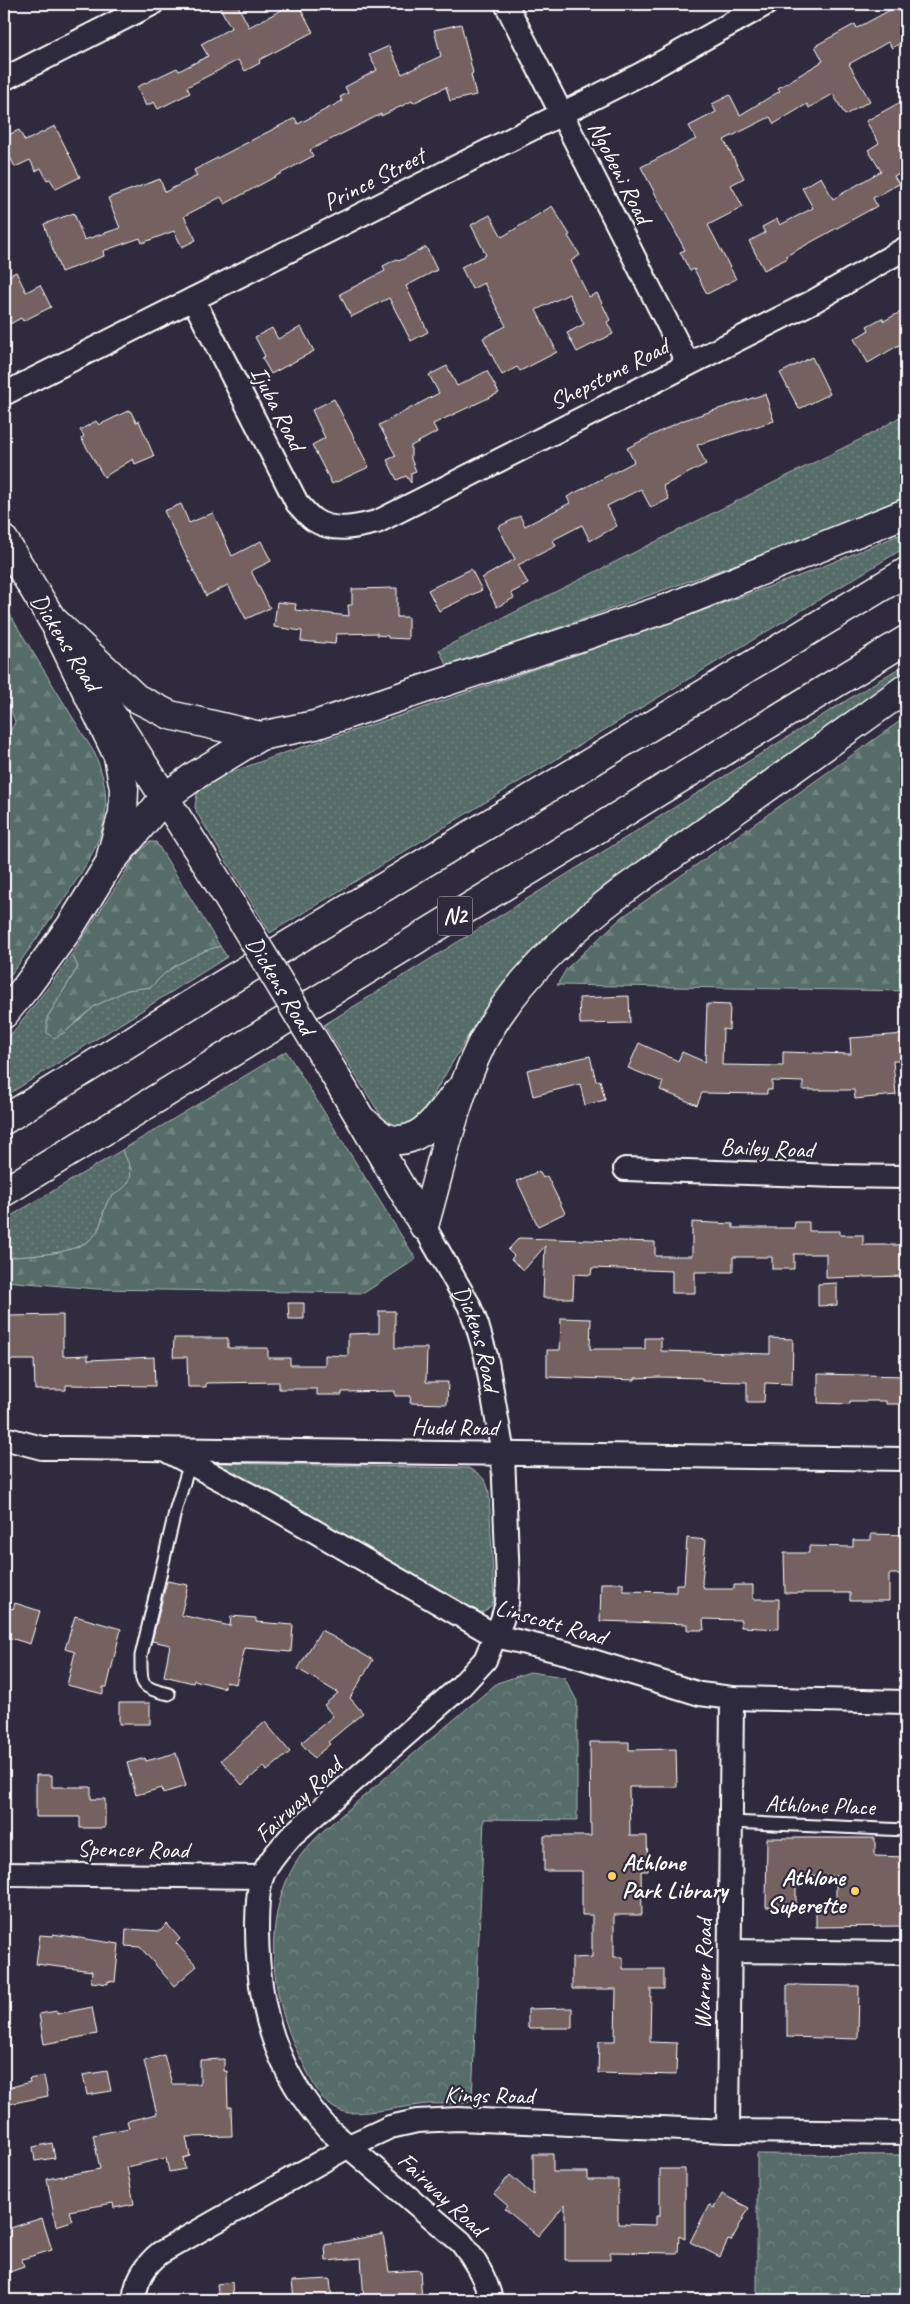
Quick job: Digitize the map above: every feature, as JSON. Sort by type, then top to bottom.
[{"type":"main road","points":[[4,1014],[70,927],[109,864],[165,797],[196,775],[260,736],[315,725],[668,608],[906,513]]},
{"type":"main road","name":"Dickens Road","points":[[4,540],[225,893],[424,1226]]},
{"type":"main road","name":"N2","points":[[4,1120],[225,983],[906,572]]},
{"type":"main road","points":[[52,619],[136,698],[170,714],[260,736]]},
{"type":"main road","points":[[52,619],[118,756],[124,789],[123,813],[109,864]]},
{"type":"main road","name":"N2","points":[[4,1192],[906,640]]},
{"type":"main road","points":[[424,1226],[466,1081],[482,1044],[504,1008],[545,958],[592,915],[906,688]]},
{"type":"main road","points":[[362,1120],[383,1137],[405,1140],[422,1132],[438,1117],[466,1081]]},
{"type":"street","points":[[5,75],[152,4]]},
{"type":"street","name":"Ngobeni Road","points":[[506,4],[688,364]]},
{"type":"street","name":"Prince Street","points":[[4,394],[641,74],[766,4]]},
{"type":"street","name":"Shepstone Road","points":[[330,527],[353,528],[377,522],[814,301],[906,248]]},
{"type":"street","name":"Ijuba Road","points":[[193,300],[297,503],[314,520],[330,527]]},
{"type":"street","name":"Bailey Road","points":[[625,1169],[837,1176],[906,1176]]},
{"type":"street","name":"Dickens Road","points":[[424,1226],[469,1305],[477,1326],[486,1356],[503,1454]]},
{"type":"street","name":"Hudd Road","points":[[4,1438],[42,1448],[906,1459]]},
{"type":"street","name":"Linscott Road","points":[[164,1450],[271,1506],[496,1636],[567,1653],[700,1694],[732,1698],[906,1702]]},
{"type":"street","name":"Fairway Road","points":[[491,2300],[487,2282],[473,2257],[461,2242],[328,2129],[309,2109],[276,2048],[263,2005],[258,1972],[257,1918],[262,1877],[273,1855],[292,1835],[460,1687],[485,1660],[496,1636],[507,1603],[508,1581],[503,1454]]},
{"type":"street","name":"Warner Road","points":[[728,2131],[732,1698]]},
{"type":"street","name":"Spencer Road","points":[[4,1874],[262,1877]]},
{"type":"street","points":[[730,1951],[906,1953]]},
{"type":"street","name":"Kings Road","points":[[134,2300],[140,2274],[149,2262],[160,2253],[349,2146],[390,2127],[417,2121],[458,2119],[728,2131],[906,2133]]},
{"type":"lane","points":[[170,1694],[146,1687],[141,1681],[141,1656],[176,1508],[190,1463]]},
{"type":"lane","name":"Athlone Place","points":[[732,1822],[906,1830]]},
{"type":"green space","points":[[906,413],[906,498],[776,550],[448,667],[439,650],[875,432]]},
{"type":"green space","points":[[906,532],[906,547],[270,933],[197,813],[195,807],[197,794],[210,780],[287,752],[411,712],[668,623],[807,573]]},
{"type":"green space","points":[[4,605],[95,754],[106,796],[105,815],[101,832],[85,866],[48,923],[4,984],[4,743],[15,722],[4,691]]},
{"type":"green space","points":[[902,666],[905,671],[605,885],[555,928],[511,975],[474,1026],[419,1119],[397,1129],[385,1122],[324,1025]]},
{"type":"green space","points":[[906,717],[906,991],[557,985],[567,968],[621,918]]},
{"type":"green space","points":[[150,842],[156,842],[220,946],[204,951],[178,964],[165,973],[151,987],[127,990],[95,1006],[64,1033],[54,1038],[47,1033],[47,1018],[78,967],[72,954],[137,854]]},
{"type":"green space","points":[[220,946],[227,957],[4,1097],[4,1043],[72,954],[78,967],[47,1018],[64,1033],[95,1006],[127,990],[151,987],[165,973],[178,964],[204,951]]},
{"type":"green space","points":[[286,1051],[416,1259],[364,1293],[97,1289],[4,1281],[4,1258],[55,1253],[80,1246],[90,1240],[101,1224],[109,1199],[129,1181],[129,1166],[122,1150]]},
{"type":"green space","points":[[122,1150],[129,1166],[129,1181],[109,1199],[99,1228],[90,1240],[80,1246],[55,1253],[4,1258],[4,1220]]},
{"type":"green space","points":[[212,1463],[468,1468],[472,1470],[485,1480],[489,1492],[494,1596],[492,1605],[484,1612],[473,1612]]},
{"type":"green space","points":[[530,1672],[564,1677],[577,1701],[577,1820],[484,1819],[472,2100],[455,2104],[427,2104],[358,2113],[348,2113],[336,2109],[323,2099],[311,2080],[291,2037],[282,2012],[274,1958],[274,1930],[279,1904],[288,1878],[303,1852],[324,1830],[497,1683]]},
{"type":"green space","points":[[757,2154],[906,2155],[906,2300],[757,2300]]},
{"type":"building","points":[[218,4],[237,4],[249,27],[293,4],[298,4],[313,32],[259,60],[260,63],[245,71],[238,60],[187,87],[190,93],[158,109],[154,102],[146,106],[137,87],[177,68],[179,71],[208,56],[201,44],[231,28]]},
{"type":"building","points":[[901,4],[906,4],[906,40],[892,48],[888,42],[849,64],[870,101],[845,115],[833,94],[809,108],[807,104],[774,124],[770,117],[724,140],[744,178],[731,185],[743,207],[708,225],[736,279],[707,294],[694,269],[690,271],[680,252],[685,250],[641,167],[696,139],[689,126],[716,112],[712,104],[730,95],[740,115],[780,91],[778,88],[823,61],[815,46],[855,24],[857,28]]},
{"type":"building","points":[[461,24],[473,73],[471,74],[476,95],[450,101],[446,87],[413,103],[412,101],[381,116],[381,114],[310,150],[313,156],[225,204],[221,197],[184,216],[196,240],[182,247],[174,231],[142,243],[140,238],[103,251],[104,256],[61,272],[44,224],[74,213],[84,240],[120,228],[108,198],[160,179],[165,192],[197,176],[194,170],[295,118],[298,124],[342,101],[340,97],[348,93],[345,87],[377,70],[369,55],[389,46],[402,74],[441,56],[434,30]]},
{"type":"building","points":[[906,99],[906,170],[894,176],[899,184],[873,198],[877,206],[764,270],[749,241],[765,233],[762,227],[777,219],[780,225],[813,208],[802,188],[821,177],[833,199],[881,171],[868,150],[879,143],[866,121]]},
{"type":"building","points":[[55,126],[80,177],[56,189],[50,179],[47,180],[41,168],[36,171],[30,160],[15,167],[4,145],[4,137],[19,130],[25,141]]},
{"type":"building","points":[[552,206],[580,255],[571,261],[589,297],[597,293],[610,320],[607,322],[613,334],[577,352],[567,333],[584,324],[569,294],[536,310],[557,352],[520,371],[517,367],[502,375],[483,338],[506,326],[484,283],[472,289],[461,267],[486,255],[471,225],[490,215],[502,237]]},
{"type":"building","points":[[426,247],[437,270],[406,286],[428,332],[411,341],[389,298],[351,317],[340,294],[385,271],[383,266],[397,259],[399,261]]},
{"type":"building","points":[[16,272],[26,292],[40,285],[51,307],[23,321],[21,318],[10,324],[4,311],[4,278]]},
{"type":"building","points":[[906,309],[906,341],[868,363],[854,339],[869,330],[867,326],[882,318],[884,321]]},
{"type":"building","points":[[301,327],[314,351],[271,374],[262,358],[265,356],[255,337],[272,328],[278,339]]},
{"type":"building","points":[[812,357],[830,394],[799,409],[780,373]]},
{"type":"building","points":[[447,366],[457,386],[487,371],[499,393],[433,424],[437,432],[411,446],[411,459],[416,471],[411,473],[411,483],[406,476],[397,480],[387,460],[396,456],[379,425],[439,393],[429,375]]},
{"type":"building","points":[[765,394],[774,421],[697,445],[706,464],[663,486],[669,499],[651,508],[641,489],[607,506],[617,526],[590,541],[582,525],[553,540],[556,546],[518,565],[528,584],[511,593],[514,598],[497,607],[482,578],[515,559],[498,527],[520,516],[525,526],[570,503],[567,497],[634,462],[627,448],[681,421]]},
{"type":"building","points":[[334,399],[369,467],[332,484],[312,445],[325,438],[312,410]]},
{"type":"building","points":[[130,410],[136,422],[139,421],[154,456],[135,464],[133,459],[104,477],[81,438],[84,436],[80,430],[96,421],[99,425]]},
{"type":"building","points":[[181,504],[189,523],[213,513],[232,556],[261,541],[271,561],[251,571],[270,608],[246,619],[228,585],[206,596],[164,511]]},
{"type":"building","points":[[471,569],[482,590],[439,611],[428,590]]},
{"type":"building","points":[[397,588],[397,617],[408,617],[408,639],[388,638],[388,636],[377,635],[377,633],[336,634],[335,644],[301,641],[302,631],[274,627],[277,602],[296,604],[295,610],[349,616],[348,605],[352,605],[352,589]]},
{"type":"building","points":[[629,996],[630,1023],[580,1024],[579,998]]},
{"type":"building","points":[[707,1004],[730,1005],[729,1030],[723,1029],[722,1065],[783,1066],[783,1052],[851,1054],[850,1038],[906,1034],[906,1061],[893,1061],[896,1095],[855,1099],[854,1090],[803,1090],[803,1082],[772,1081],[772,1090],[767,1090],[767,1094],[702,1093],[697,1105],[660,1090],[663,1082],[628,1068],[639,1043],[678,1061],[682,1052],[705,1062]]},
{"type":"building","points":[[590,1056],[596,1081],[600,1080],[605,1100],[585,1105],[580,1084],[533,1096],[527,1070]]},
{"type":"building","points":[[539,1171],[543,1178],[547,1176],[565,1213],[538,1226],[517,1181]]},
{"type":"building","points":[[692,1222],[733,1224],[733,1228],[794,1228],[795,1222],[809,1222],[809,1231],[840,1231],[840,1235],[863,1235],[863,1245],[906,1245],[906,1276],[826,1278],[826,1254],[794,1254],[794,1269],[772,1269],[772,1257],[733,1257],[733,1272],[695,1272],[695,1293],[672,1293],[672,1271],[592,1268],[591,1275],[574,1274],[573,1298],[543,1298],[545,1246],[524,1270],[511,1259],[514,1256],[508,1250],[519,1238],[655,1242],[655,1256],[692,1256]]},
{"type":"building","points":[[837,1283],[837,1305],[818,1306],[818,1284]]},
{"type":"building","points":[[288,1303],[304,1303],[304,1319],[289,1319]]},
{"type":"building","points":[[379,1311],[395,1311],[395,1348],[427,1348],[426,1382],[448,1382],[447,1404],[410,1403],[411,1396],[395,1396],[395,1391],[342,1392],[342,1395],[317,1395],[317,1389],[279,1389],[279,1382],[206,1383],[206,1387],[188,1387],[187,1357],[173,1357],[174,1338],[228,1338],[228,1348],[268,1348],[268,1358],[290,1358],[290,1365],[325,1365],[325,1355],[348,1356],[348,1334],[379,1333]]},
{"type":"building","points":[[63,1315],[63,1356],[88,1355],[88,1360],[154,1357],[155,1386],[66,1385],[66,1390],[35,1390],[34,1360],[4,1360],[4,1332],[9,1332],[9,1316]]},
{"type":"building","points":[[561,1318],[591,1319],[590,1349],[645,1349],[645,1338],[661,1338],[661,1351],[770,1354],[770,1338],[793,1339],[792,1384],[765,1383],[764,1402],[747,1402],[747,1382],[702,1381],[702,1378],[660,1377],[635,1378],[635,1380],[547,1377],[547,1350],[560,1350]]},
{"type":"building","points":[[818,1374],[906,1376],[906,1404],[886,1404],[886,1401],[850,1401],[850,1404],[818,1403]]},
{"type":"building","points":[[871,1534],[906,1535],[906,1574],[889,1574],[889,1601],[850,1601],[850,1593],[785,1593],[784,1553],[809,1553],[809,1546],[853,1547],[853,1540],[871,1540]]},
{"type":"building","points":[[687,1538],[706,1540],[702,1582],[704,1589],[734,1589],[734,1585],[753,1585],[753,1599],[779,1599],[779,1629],[741,1627],[741,1620],[703,1619],[704,1630],[687,1630],[687,1624],[600,1621],[601,1583],[623,1583],[623,1591],[676,1592],[676,1584],[684,1584]]},
{"type":"building","points":[[167,1581],[188,1585],[181,1615],[230,1626],[231,1616],[256,1618],[256,1622],[293,1625],[291,1652],[245,1648],[236,1684],[226,1682],[224,1688],[194,1680],[193,1683],[164,1676],[170,1645],[152,1641]]},
{"type":"building","points":[[15,1603],[40,1611],[30,1644],[4,1636],[4,1606],[13,1609]]},
{"type":"building","points":[[75,1616],[121,1629],[107,1687],[103,1687],[103,1694],[67,1685],[75,1652],[65,1649]]},
{"type":"building","points":[[321,1630],[373,1660],[350,1698],[363,1713],[328,1742],[330,1744],[314,1758],[301,1743],[333,1716],[324,1705],[338,1693],[298,1669]]},
{"type":"building","points":[[119,1703],[150,1703],[150,1724],[119,1724]]},
{"type":"building","points":[[265,1722],[290,1752],[267,1771],[264,1766],[242,1785],[221,1760]]},
{"type":"building","points":[[590,1742],[629,1742],[629,1750],[676,1749],[677,1787],[629,1787],[630,1836],[647,1836],[648,1871],[641,1871],[642,1915],[614,1915],[614,1957],[623,1957],[623,1969],[664,1969],[664,1989],[651,1989],[650,2042],[677,2043],[676,2075],[598,2073],[599,2041],[615,2041],[616,1989],[572,1989],[572,1958],[592,1957],[592,1915],[582,1915],[582,1871],[544,1871],[544,1836],[591,1836]]},
{"type":"building","points":[[176,1753],[186,1786],[163,1793],[162,1788],[136,1795],[127,1763],[145,1758],[146,1761]]},
{"type":"building","points":[[36,1775],[52,1775],[52,1787],[91,1787],[91,1799],[105,1799],[105,1828],[80,1828],[80,1817],[36,1817]]},
{"type":"building","name":"Athlone Superette","points":[[767,1838],[875,1838],[875,1856],[906,1857],[906,1926],[816,1927],[816,1907],[836,1907],[836,1876],[796,1875],[796,1907],[766,1907]]},
{"type":"building","points":[[167,1924],[180,1939],[176,1943],[197,1966],[174,1986],[140,1947],[125,1946],[126,1929],[160,1931]]},
{"type":"building","points":[[53,1934],[119,1944],[115,1982],[108,1981],[108,1984],[91,1982],[92,1971],[36,1964],[40,1935],[53,1936]]},
{"type":"building","points":[[787,1985],[859,1986],[858,2039],[787,2037]]},
{"type":"building","points":[[92,2007],[97,2034],[44,2044],[39,2014],[57,2011],[57,2014]]},
{"type":"building","points":[[572,2008],[572,2028],[528,2028],[528,2009]]},
{"type":"building","points":[[164,2055],[172,2084],[200,2084],[200,2060],[224,2059],[224,2071],[227,2071],[228,2107],[231,2107],[232,2136],[186,2137],[190,2156],[183,2158],[185,2169],[169,2172],[166,2158],[127,2167],[134,2204],[114,2208],[113,2203],[69,2211],[72,2221],[56,2226],[47,2179],[100,2169],[93,2135],[129,2128],[127,2121],[157,2114],[144,2061]]},
{"type":"building","points":[[107,2071],[111,2091],[87,2095],[83,2075]]},
{"type":"building","points":[[44,2076],[48,2096],[4,2105],[4,2089],[30,2082],[29,2079]]},
{"type":"building","points":[[52,2143],[55,2158],[35,2161],[33,2147]]},
{"type":"building","points":[[533,2154],[553,2154],[553,2172],[588,2172],[588,2180],[618,2180],[618,2224],[656,2225],[656,2216],[660,2216],[660,2169],[685,2169],[685,2239],[679,2236],[678,2253],[610,2252],[610,2260],[565,2260],[565,2204],[538,2236],[505,2209],[508,2206],[494,2194],[510,2175],[533,2195]]},
{"type":"building","points":[[722,2194],[749,2208],[731,2241],[728,2240],[720,2257],[690,2242],[709,2205],[714,2208]]},
{"type":"building","points":[[42,2218],[52,2250],[22,2259],[24,2267],[4,2274],[4,2230]]},
{"type":"building","points":[[383,2234],[389,2272],[420,2270],[422,2300],[364,2300],[361,2258],[326,2261],[325,2245]]},
{"type":"building","points":[[330,2279],[332,2300],[294,2300],[292,2281]]},
{"type":"building","points":[[232,2282],[233,2300],[219,2300],[217,2284]]},
{"type":"place","name":"Athlone Park Library","points":[[612,1876]]},
{"type":"place","name":"Athlone Superette","points":[[855,1891]]}]
